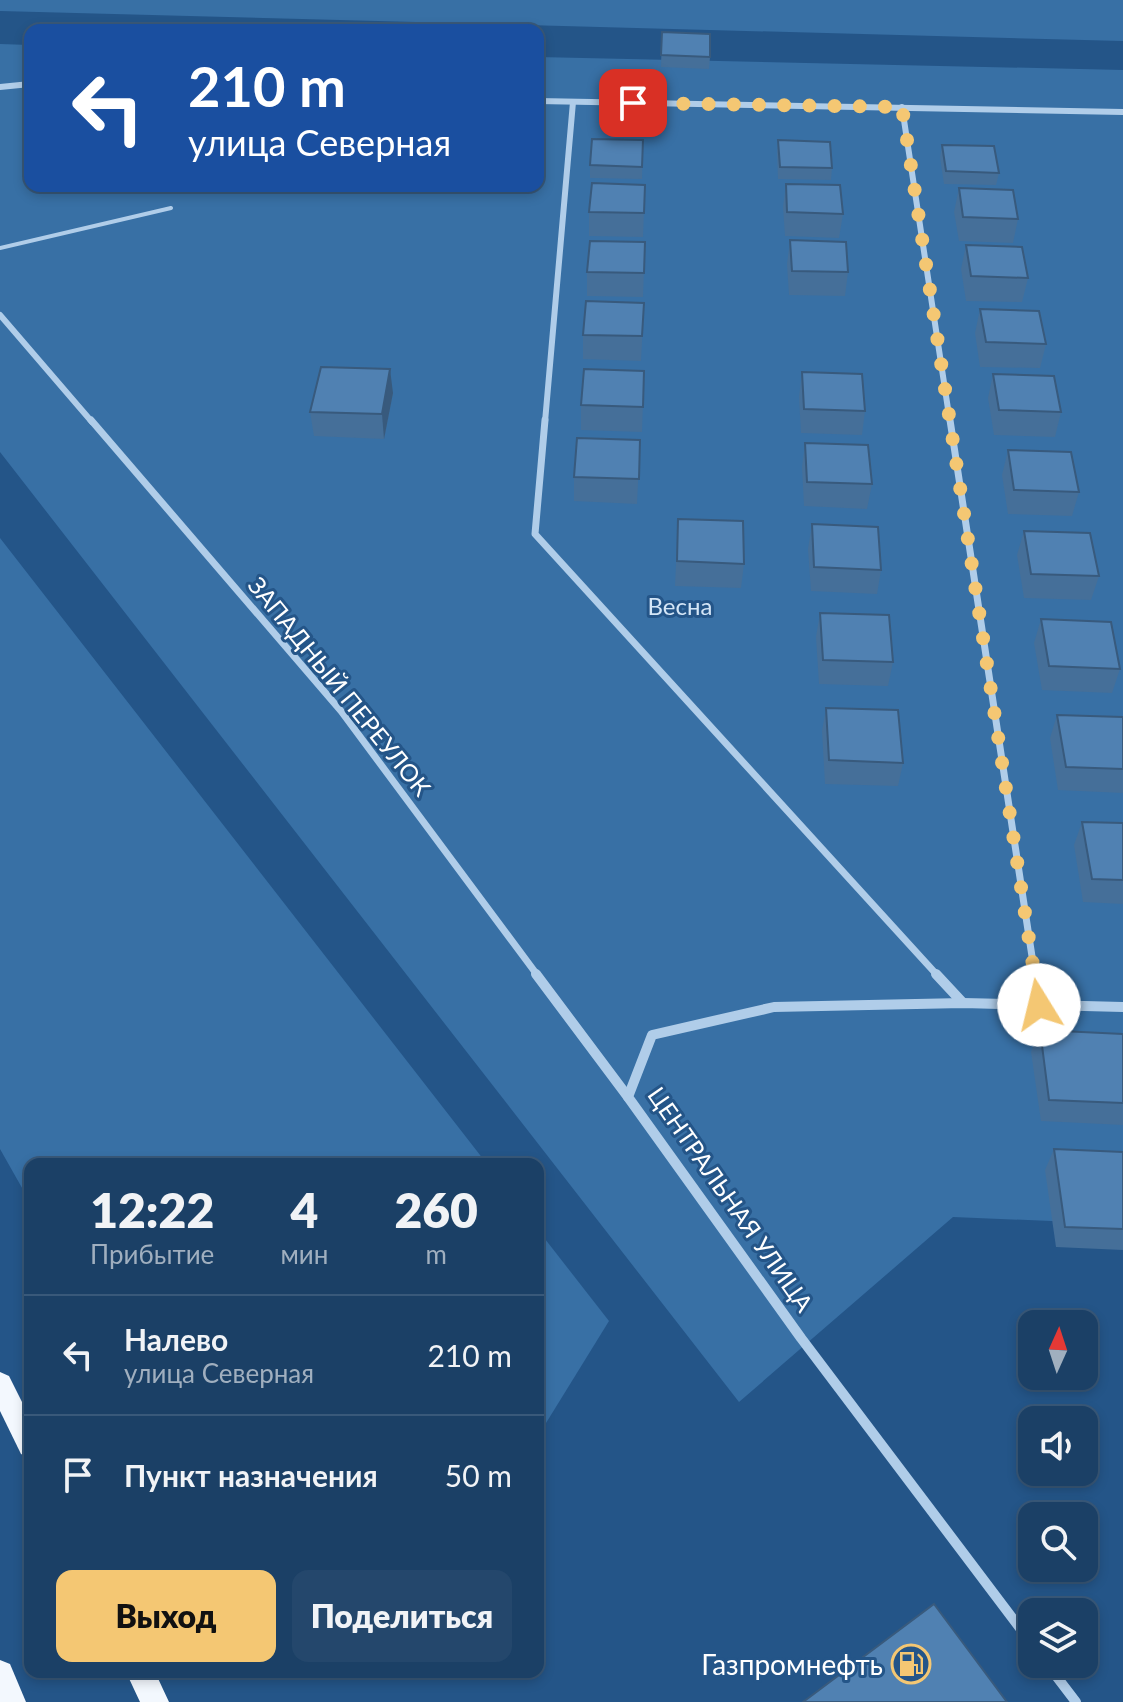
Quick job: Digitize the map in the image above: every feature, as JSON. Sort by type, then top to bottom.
[{"type":"main road","points":[[0,1384],[24,1433]]},
{"type":"main road","points":[[0,1674],[12,1702]]},
{"type":"main road","points":[[143,1678],[155,1702]]},
{"type":"street","points":[[0,87],[24,85]]},
{"type":"street","points":[[544,101],[1123,112]]},
{"type":"street","points":[[573,102],[535,534],[963,1003]]},
{"type":"street","points":[[902,107],[1039,1005]]},
{"type":"street","name":"ЗАПАДНЫЙ ПЕРЕУЛОК","points":[[0,315],[341,711],[628,1097]]},
{"type":"street","name":"ЦЕНТРАЛЬНАЯ УЛИЦА","points":[[1018,1625],[801,1338],[628,1097],[652,1035],[774,1007],[963,1003],[1123,1007]]},
{"type":"street","points":[[1058,1678],[1076,1702]]},
{"type":"lane","points":[[0,248],[171,208]]},
{"type":"green space","points":[[0,0],[1123,0],[1123,41],[544,24],[0,11]]},
{"type":"green space","name":"Весна","points":[[0,44],[24,45],[24,192],[544,192],[544,57],[1123,70],[1123,1224],[953,1217],[739,1402],[0,452]]},
{"type":"green space","points":[[0,538],[482,1158],[24,1158],[24,1191],[0,1149]]},
{"type":"green space","points":[[544,1238],[609,1321],[544,1426]]},
{"type":"building","points":[[662,32],[710,34],[710,57],[661,55]]},
{"type":"building","points":[[592,139],[643,140],[642,167],[590,165]]},
{"type":"building","points":[[778,140],[830,142],[832,168],[780,167]]},
{"type":"building","points":[[942,145],[994,146],[999,173],[946,171]]},
{"type":"building","points":[[592,183],[645,185],[644,213],[589,212]]},
{"type":"building","points":[[786,184],[840,185],[843,214],[787,212]]},
{"type":"building","points":[[959,188],[1013,190],[1018,219],[963,217]]},
{"type":"building","points":[[790,240],[846,242],[848,272],[792,271]]},
{"type":"building","points":[[590,241],[645,242],[644,273],[587,272]]},
{"type":"building","points":[[966,245],[1022,247],[1028,278],[971,276]]},
{"type":"building","points":[[586,301],[644,303],[642,336],[583,335]]},
{"type":"building","points":[[980,309],[1039,311],[1046,344],[986,342]]},
{"type":"building","points":[[321,367],[390,369],[382,414],[310,412]]},
{"type":"building","points":[[584,369],[644,371],[643,407],[581,405]]},
{"type":"building","points":[[802,372],[862,374],[865,411],[804,409]]},
{"type":"building","points":[[993,374],[1054,376],[1061,412],[999,410]]},
{"type":"building","points":[[577,438],[640,440],[639,479],[574,477]]},
{"type":"building","points":[[805,443],[868,445],[872,484],[807,482]]},
{"type":"building","points":[[1008,450],[1071,452],[1079,492],[1014,490]]},
{"type":"building","points":[[678,519],[743,521],[744,564],[677,561]]},
{"type":"building","points":[[812,524],[878,527],[881,570],[814,567]]},
{"type":"building","points":[[1024,531],[1090,533],[1099,576],[1031,574]]},
{"type":"building","points":[[820,613],[889,615],[893,662],[823,660]]},
{"type":"building","points":[[1041,619],[1111,622],[1120,669],[1049,666]]},
{"type":"building","points":[[826,708],[898,710],[903,763],[829,760]]},
{"type":"building","points":[[1057,715],[1123,717],[1123,769],[1066,767]]},
{"type":"building","points":[[1082,822],[1123,823],[1123,880],[1092,879]]},
{"type":"building","points":[[1040,1030],[1123,1034],[1123,1103],[1049,1100]]},
{"type":"building","points":[[1054,1149],[1123,1152],[1123,1229],[1065,1227]]},
{"type":"building","name":"Газпромнефть","points":[[934,1604],[1007,1702],[803,1702]]},
{"type":"place","name":"Газпромнефть","points":[[911,1664]]},
{"type":"route","points":[[633,103],[902,107],[1039,1005]]}]
